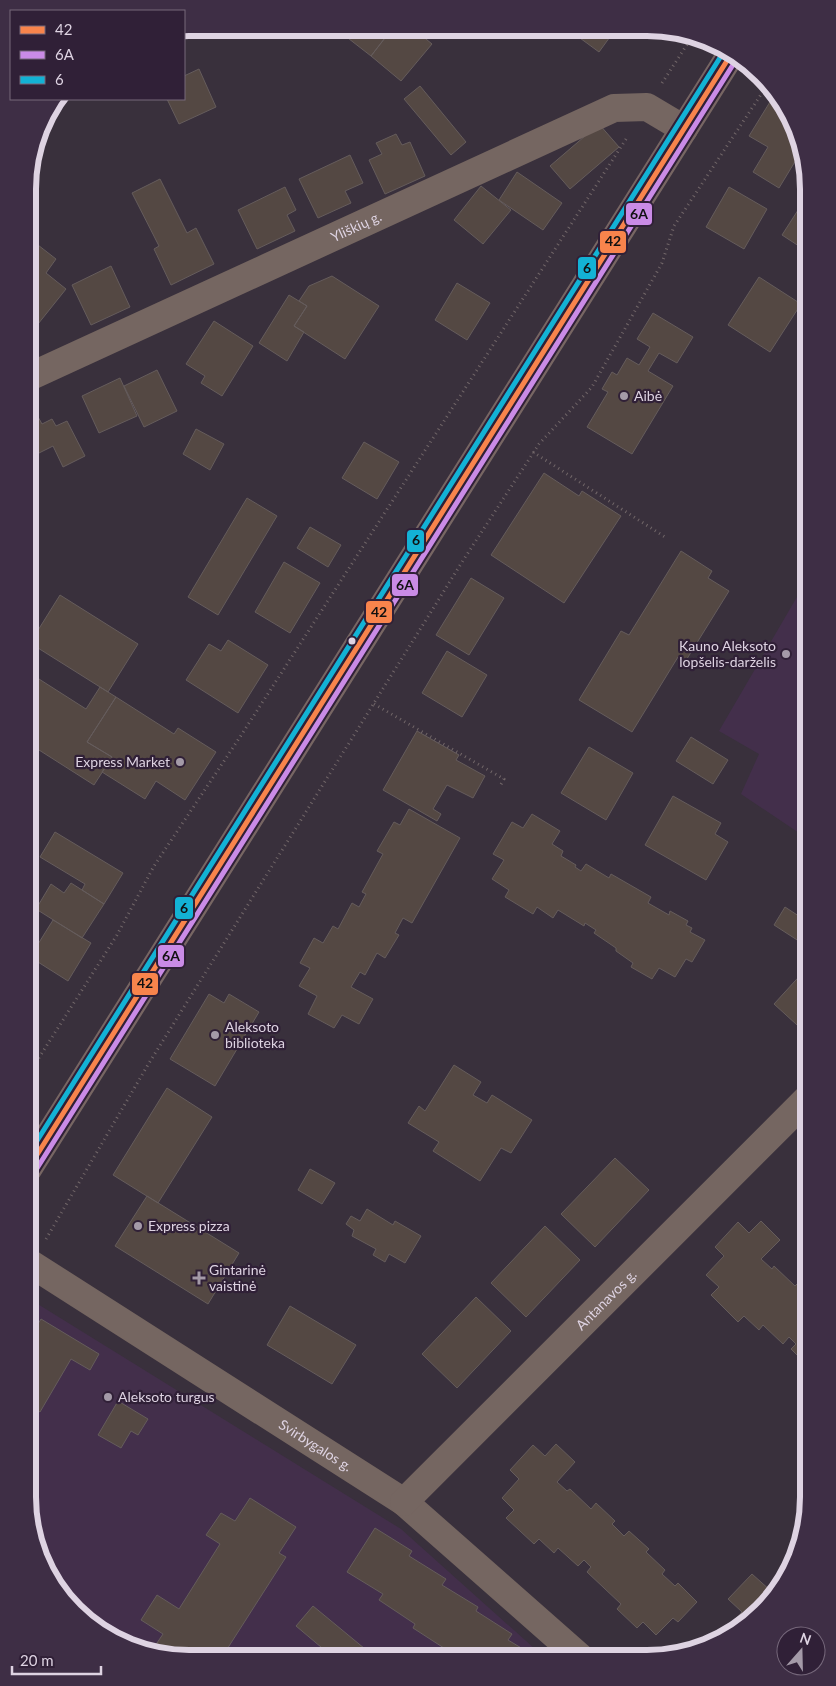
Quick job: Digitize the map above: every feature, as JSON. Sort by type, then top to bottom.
[{"type":"main road","points":[[36,1156],[728,60]]},
{"type":"street","points":[[647,107],[684,129]]},
{"type":"street","name":"Yliškių g.","points":[[37,373],[614,108],[647,107]]},
{"type":"street","name":"Antanavos g.","points":[[404,1502],[799,1107]]},
{"type":"street","name":"Svirbygalos g.","points":[[36,1267],[404,1502],[572,1650]]},
{"type":"path","points":[[36,1062],[117,935],[154,866],[240,737],[689,42]]},
{"type":"path","points":[[36,1253],[149,1063],[533,452],[592,387],[662,263],[674,226],[764,90]]},
{"type":"path","points":[[533,452],[665,537]]},
{"type":"path","points":[[374,704],[504,779],[500,786]]},
{"type":"shaded area","name":"Kauno Aleksoto lopšelis-darželis","points":[[800,592],[800,833],[741,794],[759,754],[719,731]]},
{"type":"shaded area","name":"Aleksoto turgus","points":[[36,1303],[401,1529],[536,1650],[189,1650],[159,1647],[140,1642],[104,1624],[74,1598],[62,1582],[44,1546],[39,1527],[36,1497]]},
{"type":"building","points":[[423,36],[432,44],[401,81],[371,56],[386,37]]},
{"type":"building","points":[[577,36],[611,36],[599,52]]},
{"type":"building","points":[[346,37],[386,37],[371,56]]},
{"type":"building","points":[[199,69],[216,107],[179,124],[167,100],[185,100],[185,76]]},
{"type":"building","points":[[420,86],[466,142],[451,155],[404,99]]},
{"type":"building","points":[[771,100],[784,121],[795,149],[797,159],[779,188],[753,172],[768,147],[749,136]]},
{"type":"building","points":[[599,124],[619,147],[570,189],[550,166]]},
{"type":"building","points":[[396,134],[402,145],[410,142],[425,176],[385,194],[369,160],[382,154],[376,143]]},
{"type":"building","points":[[350,155],[363,183],[345,191],[351,203],[318,218],[299,179]]},
{"type":"building","points":[[517,172],[562,203],[543,230],[499,200]]},
{"type":"building","points":[[160,179],[187,233],[196,228],[214,264],[171,285],[154,249],[159,246],[132,193]]},
{"type":"building","points":[[481,186],[511,210],[483,244],[454,220]]},
{"type":"building","points":[[285,187],[296,210],[287,215],[295,231],[257,249],[238,210]]},
{"type":"building","points":[[729,187],[767,209],[744,249],[706,227]]},
{"type":"building","points":[[800,207],[800,247],[782,235]]},
{"type":"building","points":[[38,245],[56,259],[46,273],[66,289],[37,325]]},
{"type":"building","points":[[111,266],[130,307],[91,325],[72,285]]},
{"type":"building","points":[[332,276],[379,306],[345,359],[294,326],[307,306],[299,301],[309,286]]},
{"type":"building","points":[[759,277],[800,303],[770,352],[728,325]]},
{"type":"building","points":[[457,283],[490,303],[467,340],[435,320]]},
{"type":"building","points":[[289,295],[307,306],[294,326],[304,332],[287,361],[259,343]]},
{"type":"building","points":[[653,313],[693,337],[677,363],[659,353],[648,371],[673,386],[632,454],[587,427],[608,392],[602,389],[612,372],[617,375],[627,358],[639,365],[650,347],[637,339]]},
{"type":"building","points":[[214,321],[253,346],[222,396],[201,383],[205,376],[186,364]]},
{"type":"building","points":[[157,370],[177,411],[144,427],[124,386]]},
{"type":"building","points":[[120,378],[137,416],[99,433],[82,396]]},
{"type":"building","points":[[37,415],[42,424],[52,419],[56,426],[67,421],[85,456],[63,467],[53,446],[37,454]]},
{"type":"building","points":[[196,429],[224,444],[210,470],[183,454]]},
{"type":"building","points":[[364,442],[399,462],[377,499],[342,478]]},
{"type":"building","points":[[544,473],[579,496],[582,491],[621,516],[564,603],[491,555]]},
{"type":"building","points":[[247,498],[277,516],[218,615],[188,597]]},
{"type":"building","points":[[310,527],[341,545],[328,567],[297,548]]},
{"type":"building","points":[[681,551],[712,571],[708,578],[729,591],[685,662],[678,657],[632,732],[579,700],[621,631],[629,635]]},
{"type":"building","points":[[284,562],[320,583],[290,633],[255,612]]},
{"type":"building","points":[[471,578],[504,598],[469,655],[436,635]]},
{"type":"building","points":[[60,595],[138,644],[108,692],[37,647],[37,632]]},
{"type":"building","points":[[228,640],[268,665],[238,713],[186,680],[209,644],[221,651]]},
{"type":"building","points":[[447,651],[487,675],[462,717],[422,693]]},
{"type":"building","points":[[37,678],[86,709],[100,687],[116,697],[87,742],[112,757],[94,785],[37,748]]},
{"type":"building","points":[[116,697],[174,734],[178,728],[216,752],[185,800],[156,781],[145,799],[102,772],[112,757],[87,742]]},
{"type":"building","points":[[417,731],[459,755],[456,760],[485,776],[473,798],[447,785],[433,809],[441,814],[437,821],[383,790]]},
{"type":"building","points":[[691,737],[728,760],[713,784],[676,761]]},
{"type":"building","points":[[589,747],[633,773],[606,820],[561,793]]},
{"type":"building","points":[[673,796],[721,823],[715,834],[728,842],[706,880],[645,845]]},
{"type":"building","points":[[409,809],[460,838],[412,923],[403,918],[395,933],[399,935],[385,958],[377,953],[365,975],[360,972],[351,987],[373,999],[359,1024],[342,1015],[334,1028],[308,1014],[317,996],[299,986],[310,968],[300,963],[314,938],[323,943],[333,926],[338,929],[352,903],[359,907],[366,894],[362,892],[383,854],[377,851],[394,822],[400,825]]},
{"type":"building","points":[[532,814],[560,831],[552,844],[563,851],[561,856],[576,865],[575,867],[581,871],[586,864],[609,878],[611,874],[651,897],[648,903],[669,915],[670,911],[688,921],[686,925],[692,928],[690,932],[705,940],[692,962],[686,959],[675,977],[659,968],[652,979],[631,967],[633,963],[616,951],[616,948],[594,933],[596,930],[585,923],[584,926],[558,910],[553,918],[537,907],[533,914],[505,897],[509,890],[492,879],[504,860],[493,854],[512,822],[523,828]]},
{"type":"building","points":[[55,832],[123,873],[104,904],[82,890],[85,884],[40,857]]},
{"type":"building","points":[[71,883],[104,904],[82,938],[36,909],[51,884],[64,893]]},
{"type":"building","points":[[785,907],[799,916],[799,941],[774,925]]},
{"type":"building","points":[[53,920],[91,943],[68,981],[36,961],[36,947]]},
{"type":"building","points":[[799,976],[799,1027],[774,1004]]},
{"type":"building","name":"Aleksoto biblioteka","points":[[209,994],[224,1003],[229,994],[259,1012],[215,1086],[170,1059]]},
{"type":"building","points":[[454,1065],[481,1082],[473,1095],[487,1103],[492,1095],[532,1120],[511,1153],[501,1148],[480,1181],[433,1151],[439,1142],[408,1123],[419,1106],[425,1111]]},
{"type":"building","points":[[167,1088],[212,1117],[158,1203],[113,1175]]},
{"type":"building","points":[[615,1158],[649,1190],[595,1247],[561,1214]]},
{"type":"building","points":[[310,1169],[335,1183],[322,1204],[298,1190]]},
{"type":"building","points":[[147,1196],[239,1253],[208,1304],[115,1246]]},
{"type":"building","points":[[367,1209],[393,1225],[395,1221],[421,1236],[405,1263],[389,1254],[385,1262],[373,1255],[376,1249],[352,1236],[354,1230],[346,1224],[351,1216],[360,1221]]},
{"type":"building","points":[[761,1221],[780,1240],[761,1259],[772,1269],[774,1266],[795,1286],[799,1282],[799,1357],[791,1349],[796,1344],[789,1337],[783,1344],[763,1325],[759,1330],[744,1316],[738,1322],[711,1295],[719,1287],[706,1275],[724,1256],[715,1247],[738,1222],[749,1233]]},
{"type":"building","points":[[545,1226],[580,1260],[526,1317],[491,1283]]},
{"type":"building","points":[[476,1297],[511,1331],[457,1388],[422,1354]]},
{"type":"building","points":[[290,1306],[356,1345],[332,1384],[267,1345]]},
{"type":"building","points":[[41,1319],[99,1354],[90,1370],[71,1359],[40,1412],[36,1409],[36,1327]]},
{"type":"building","points":[[118,1401],[148,1419],[138,1435],[131,1431],[121,1448],[98,1435]]},
{"type":"building","points":[[556,1444],[575,1462],[557,1482],[567,1491],[570,1489],[591,1509],[596,1503],[615,1521],[612,1524],[624,1536],[629,1531],[649,1549],[646,1552],[665,1570],[662,1574],[675,1586],[678,1583],[697,1602],[678,1622],[673,1618],[656,1635],[643,1622],[637,1628],[617,1609],[621,1604],[587,1572],[591,1567],[584,1560],[578,1566],[558,1548],[554,1553],[539,1539],[534,1544],[506,1518],[514,1510],[502,1498],[519,1479],[510,1470],[533,1445],[545,1456]]},
{"type":"building","points":[[250,1498],[296,1527],[279,1553],[286,1557],[226,1650],[189,1650],[155,1646],[163,1634],[141,1620],[157,1595],[179,1609],[220,1544],[206,1535],[221,1513],[235,1521]]},
{"type":"building","points":[[375,1528],[412,1551],[409,1556],[446,1579],[442,1585],[478,1607],[476,1611],[512,1634],[508,1640],[525,1650],[447,1650],[413,1628],[415,1624],[379,1600],[383,1594],[347,1572]]},
{"type":"building","points":[[752,1574],[769,1589],[755,1605],[732,1623],[742,1612],[728,1599]]},
{"type":"building","points":[[313,1606],[366,1650],[324,1650],[296,1626]]},
{"type":"transit line","name":"6","points":[[36,1142],[721,56]]},
{"type":"transit line","name":"42","points":[[36,1156],[728,60]]},
{"type":"transit line","name":"6A","points":[[36,1169],[734,63]]},
{"type":"place","name":"Aibė","points":[[624,396]]},
{"type":"place","name":"Kauno Aleksoto lopšelis-darželis","points":[[786,654]]},
{"type":"place","name":"Express Market","points":[[180,762]]},
{"type":"place","name":"Aleksoto biblioteka","points":[[215,1035]]},
{"type":"place","name":"Express pizza","points":[[138,1226]]},
{"type":"place","name":"Gintarinė vaistinė","points":[[199,1278]]},
{"type":"place","name":"Aleksoto turgus","points":[[108,1397]]}]
